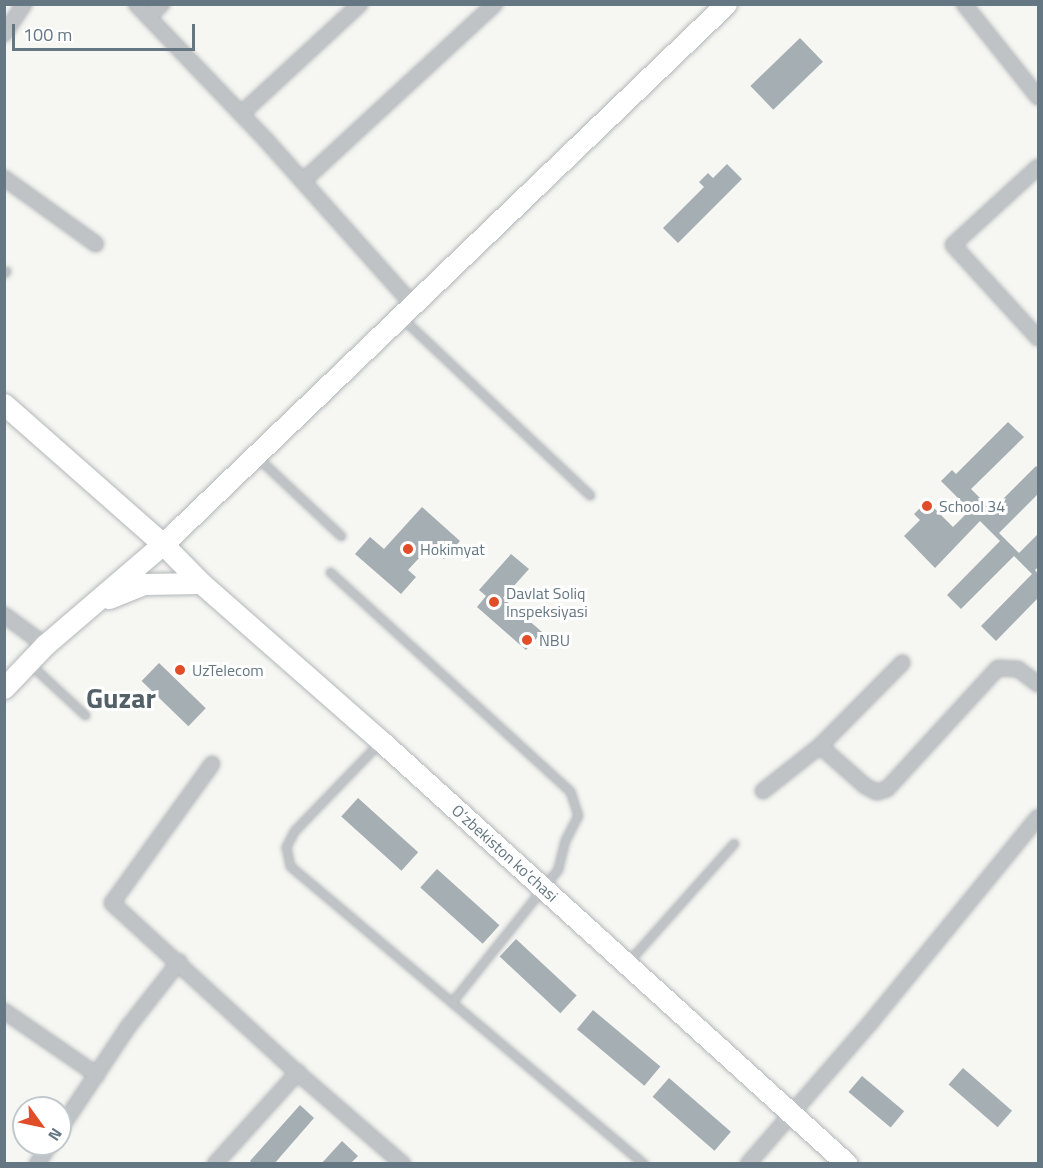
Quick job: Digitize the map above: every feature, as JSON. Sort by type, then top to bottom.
[{"type":"main road","points":[[4,688],[45,645],[163,544],[723,6]]},
{"type":"main road","name":"O‘zbekiston ko‘chasi","points":[[4,404],[163,544],[201,583],[381,741],[847,1164]]},
{"type":"main road","points":[[94,603],[144,584],[201,583]]},
{"type":"street","points":[[4,34],[24,4]]},
{"type":"street","points":[[136,4],[303,181],[407,311]]},
{"type":"street","points":[[148,17],[162,4]]},
{"type":"street","points":[[241,114],[360,4]]},
{"type":"street","points":[[303,181],[495,4]]},
{"type":"street","points":[[964,4],[1038,97]]},
{"type":"street","points":[[1038,167],[953,245],[1038,338]]},
{"type":"street","points":[[4,178],[96,244]]},
{"type":"street","points":[[4,615],[45,645]]},
{"type":"street","points":[[763,791],[820,746],[902,663]]},
{"type":"street","points":[[820,746],[865,786],[877,792],[887,789],[998,668],[1018,669],[1038,684]]},
{"type":"street","points":[[212,764],[112,903],[297,1072],[403,1164]]},
{"type":"street","points":[[748,1164],[871,1022],[1038,817]]},
{"type":"street","points":[[72,1112],[128,1027],[179,962]]},
{"type":"street","points":[[4,1011],[96,1075]]},
{"type":"street","points":[[215,1164],[297,1072]]},
{"type":"lane","points":[[407,311],[590,495]]},
{"type":"lane","points":[[255,456],[342,536]]},
{"type":"lane","points":[[330,572],[570,790],[578,815],[565,840],[558,869],[452,1002]]},
{"type":"lane","points":[[29,663],[86,715]]},
{"type":"lane","points":[[381,741],[294,831],[286,847],[286,857],[290,866],[644,1164]]},
{"type":"lane","points":[[626,964],[734,843]]},
{"type":"building","points":[[800,38],[823,62],[773,110],[750,86]]},
{"type":"building","points":[[727,164],[742,179],[678,243],[663,228],[704,187],[699,182],[708,173],[713,178]]},
{"type":"building","points":[[1008,422],[1024,437],[971,489],[992,510],[1036,466],[1038,468],[1038,494],[999,533],[1019,553],[1038,534],[1038,567],[1035,570],[1038,574],[1038,598],[996,641],[981,626],[1032,574],[1014,556],[961,609],[947,595],[1000,541],[980,521],[935,568],[904,536],[920,520],[914,514],[927,501],[953,527],[970,510],[941,481],[952,470],[956,474]]},
{"type":"building","points":[[422,507],[460,541],[444,559],[430,546],[408,570],[416,577],[401,594],[355,554],[370,537],[384,549]]},
{"type":"building","name":"Davlat Soliq Inspeksiyasi","points":[[511,554],[529,569],[503,598],[542,632],[526,650],[477,607],[486,596],[479,590]]},
{"type":"building","points":[[159,663],[206,708],[188,726],[142,681]]},
{"type":"building","points":[[358,798],[418,852],[401,871],[341,817]]},
{"type":"building","points":[[437,869],[499,925],[483,944],[420,888]]},
{"type":"building","points":[[516,939],[577,996],[560,1013],[500,957]]},
{"type":"building","points":[[593,1010],[660,1067],[644,1086],[577,1029]]},
{"type":"building","points":[[963,1068],[1012,1111],[998,1127],[949,1085]]},
{"type":"building","points":[[862,1076],[904,1111],[891,1127],[849,1092]]},
{"type":"building","points":[[669,1078],[731,1132],[714,1151],[653,1097]]},
{"type":"building","points":[[300,1105],[314,1118],[274,1164],[253,1164],[250,1161]]},
{"type":"building","points":[[342,1141],[358,1156],[350,1164],[321,1164]]},
{"type":"place","name":"School 34","points":[[927,506]]},
{"type":"place","name":"Hokimyat","points":[[408,549]]},
{"type":"place","name":"Davlat Soliq Inspeksiyasi","points":[[494,602]]},
{"type":"place","name":"NBU","points":[[527,640]]},
{"type":"place","name":"UzTelecom","points":[[180,670]]},
{"type":"district","name":"Guzar","points":[[121,698]]}]
